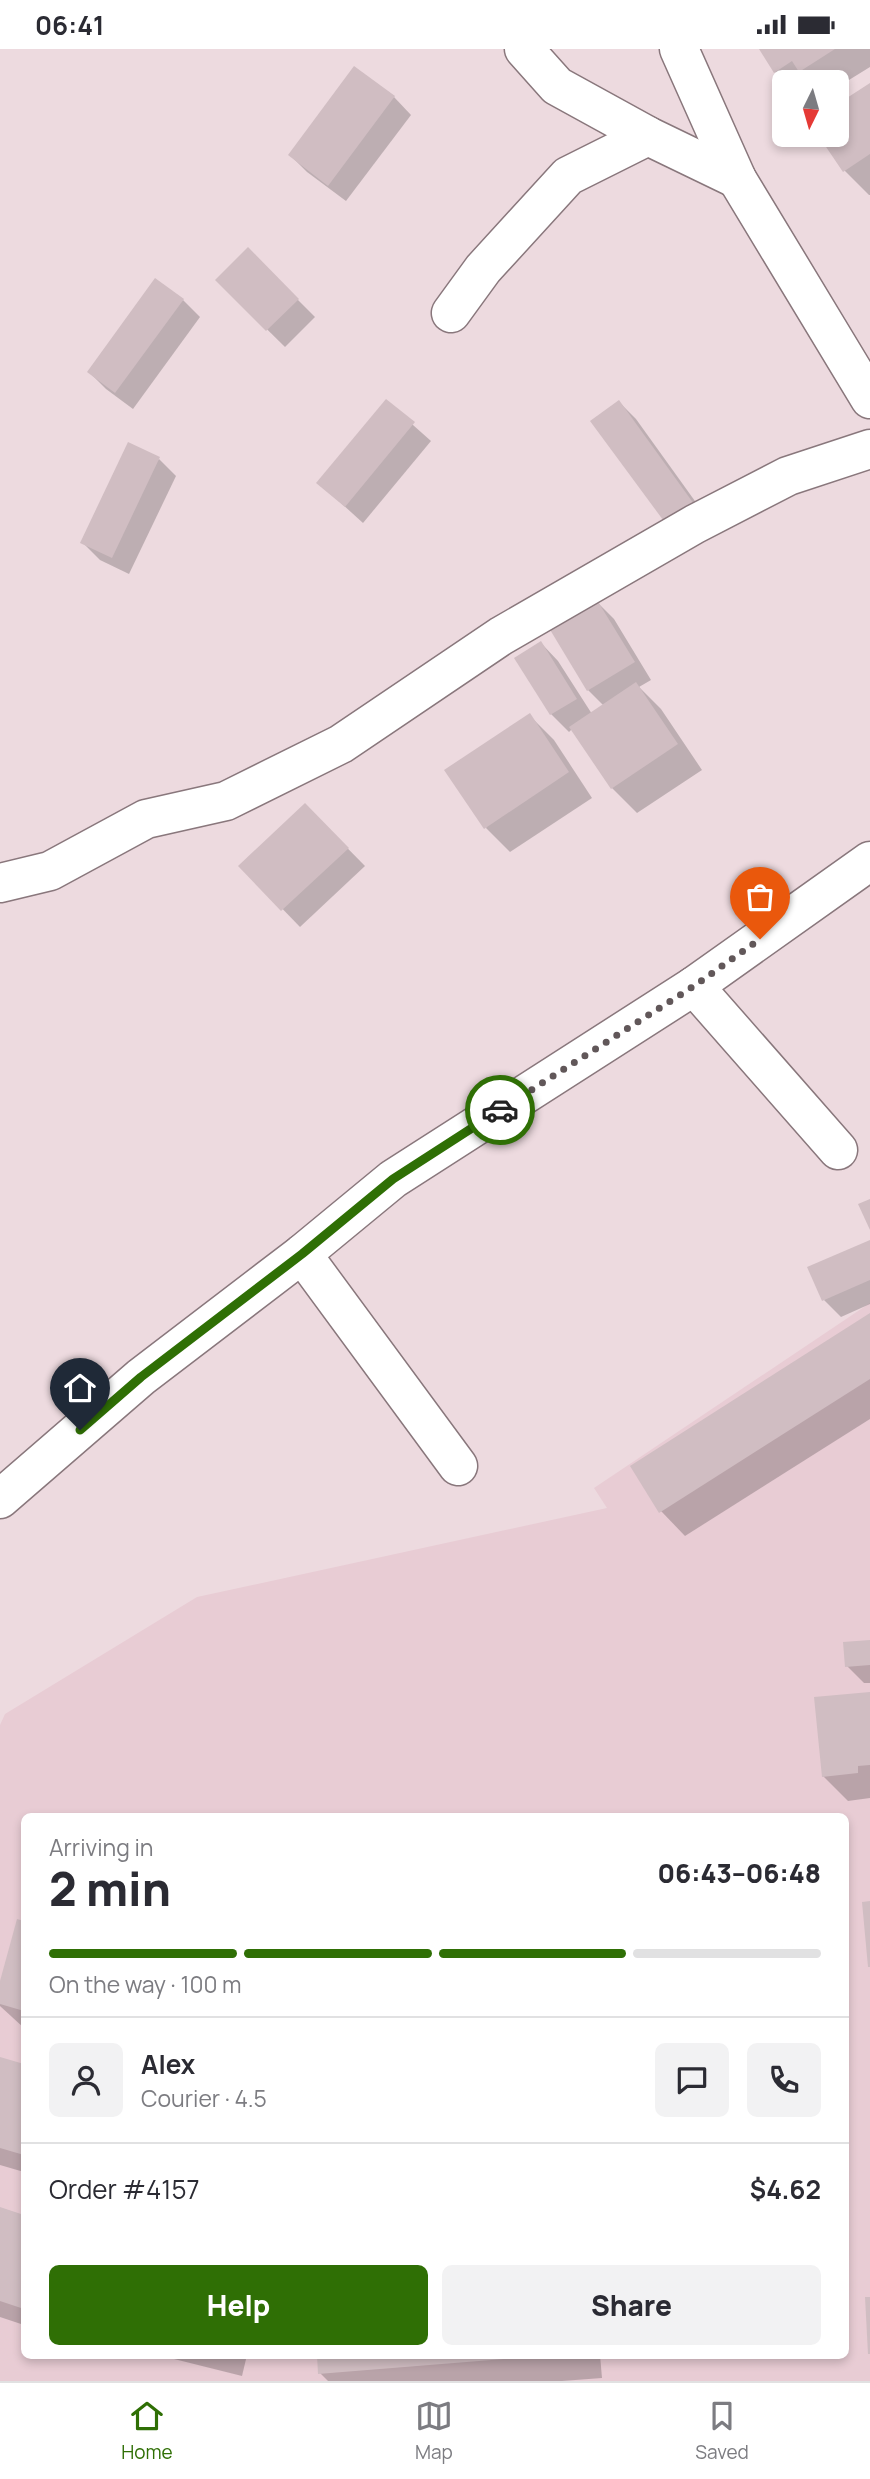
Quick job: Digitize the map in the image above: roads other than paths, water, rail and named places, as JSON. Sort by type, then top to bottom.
[{"type":"street","points":[[524,49],[557,86],[648,136],[737,179]]},
{"type":"street","points":[[679,49],[737,179],[870,399]]},
{"type":"street","points":[[451,313],[483,269],[568,176],[648,136]]},
{"type":"street","points":[[0,883],[50,871],[146,819],[226,801],[329,750],[500,636],[695,524],[788,476],[870,449]]},
{"type":"street","points":[[0,1499],[141,1377],[302,1254],[393,1179],[694,986],[870,861]]},
{"type":"street","points":[[694,986],[838,1150]]},
{"type":"street","points":[[302,1254],[458,1466]]}]
